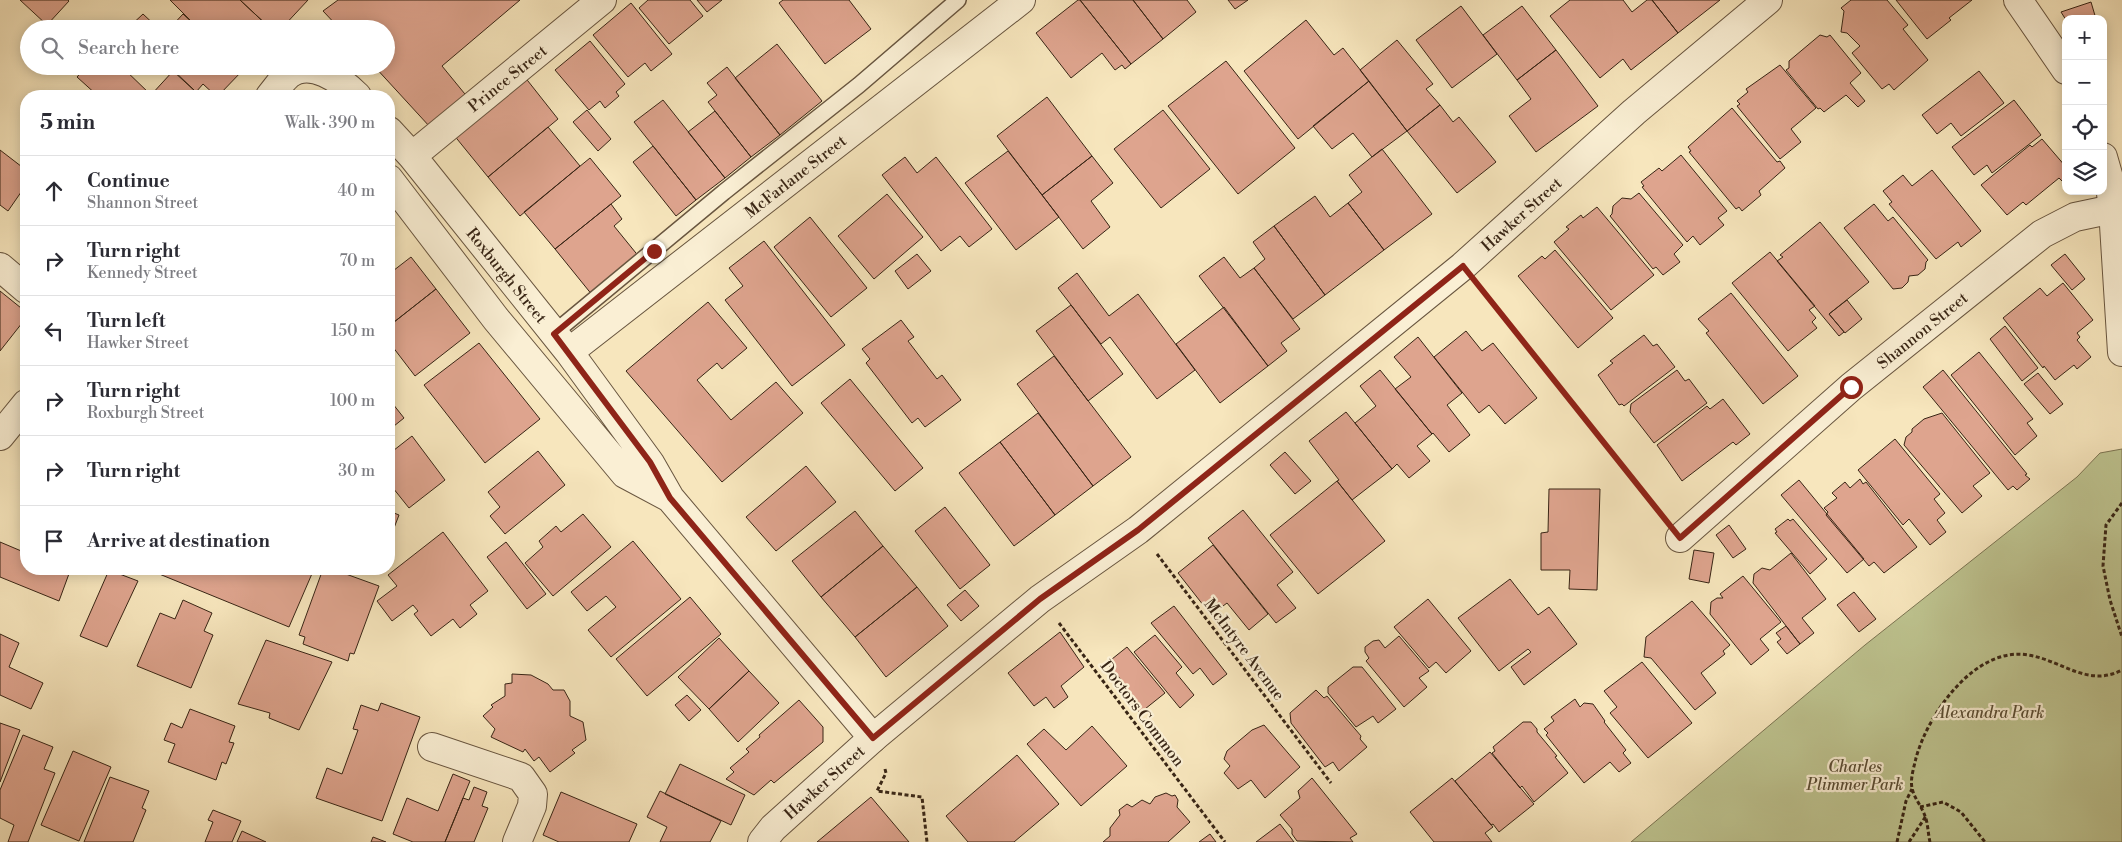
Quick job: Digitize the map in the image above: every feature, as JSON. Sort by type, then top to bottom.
[{"type":"street","name":"Prince Street","points":[[412,156],[602,0]]},
{"type":"street","name":"McFarlane Street","points":[[562,343],[1021,0]]},
{"type":"street","name":"Hawker Street","points":[[762,842],[773,828],[873,738],[1040,599],[1138,530],[1463,266],[1634,112],[1768,0]]},
{"type":"street","points":[[2018,0],[2062,64]]},
{"type":"street","points":[[275,90],[288,75]]},
{"type":"street","points":[[319,75],[330,85],[342,90]]},
{"type":"street","name":"Roxburgh Street","points":[[395,138],[412,156],[562,343],[650,462],[670,498],[873,738]]},
{"type":"street","points":[[2107,171],[2113,209],[2121,312],[2122,352]]},
{"type":"street","name":"Roxburgh Street","points":[[395,187],[496,319],[625,474],[670,498]]},
{"type":"street","name":"Shannon Street","points":[[1680,538],[1851,387],[2042,234],[2075,217],[2113,209]]},
{"type":"street","points":[[0,267],[20,284]]},
{"type":"street","points":[[0,436],[20,411]]},
{"type":"street","points":[[432,747],[521,777],[533,794],[532,806],[517,842]]},
{"type":"lane","points":[[562,343],[724,192],[860,86],[958,0]]},
{"type":"path","points":[[1463,266],[1680,538]]},
{"type":"path","points":[[2122,503],[2106,525],[2103,566],[2110,600],[2122,637]]},
{"type":"path","name":"McIntyre Avenue","points":[[1138,530],[1331,783]]},
{"type":"path","name":"Doctors Common","points":[[1040,599],[1225,842]]},
{"type":"path","points":[[1897,842],[1906,801],[1912,788],[1914,765],[1926,729],[1939,707],[1967,676],[2007,656],[2017,654],[2033,656],[2086,675],[2101,678],[2111,676],[2122,670]]},
{"type":"path","points":[[873,738],[886,773],[877,791],[922,796],[927,842]]},
{"type":"path","points":[[1912,788],[1926,816],[1930,842]]},
{"type":"path","points":[[1920,807],[1943,802],[1961,812],[1985,842]]},
{"type":"path","points":[[1908,842],[1926,816]]},
{"type":"green space","name":"Alexandra Park","points":[[2122,449],[2122,842],[1631,842],[1865,645],[2077,477],[2100,453]]},
{"type":"building","points":[[20,0],[69,1],[52,20],[42,20]]},
{"type":"building","points":[[170,0],[240,0],[261,20],[190,20]]},
{"type":"building","points":[[240,0],[308,0],[289,20],[261,20]]},
{"type":"building","points":[[338,0],[520,0],[442,66],[469,99],[430,127],[382,75],[395,75],[395,20],[332,20],[323,11]]},
{"type":"building","points":[[648,0],[690,0],[703,16],[669,44],[639,8]]},
{"type":"building","points":[[697,0],[722,0],[707,12]]},
{"type":"building","points":[[783,0],[849,0],[871,29],[825,64],[779,3]]},
{"type":"building","points":[[1080,0],[1131,64],[1125,69],[1122,65],[1115,70],[1102,53],[1071,78],[1036,33]]},
{"type":"building","points":[[1080,0],[1133,0],[1163,39],[1131,64]]},
{"type":"building","points":[[1133,0],[1187,0],[1196,12],[1163,39]]},
{"type":"building","points":[[1228,0],[1248,0],[1235,9]]},
{"type":"building","points":[[1570,0],[1623,0],[1632,12],[1647,0],[1652,0],[1678,33],[1631,70],[1623,59],[1600,78],[1550,16]]},
{"type":"building","points":[[1652,0],[1720,0],[1678,33]]},
{"type":"building","points":[[1851,0],[1887,0],[1908,25],[1903,29],[1928,60],[1894,90],[1889,84],[1882,89],[1852,53],[1860,46],[1847,33],[1841,32],[1844,11],[1841,8]]},
{"type":"building","points":[[1896,0],[1972,0],[1927,39]]},
{"type":"building","points":[[2091,2],[2095,15],[2063,15],[2061,12]]},
{"type":"building","points":[[631,3],[672,54],[651,71],[645,63],[628,77],[593,35]]},
{"type":"building","points":[[1461,6],[1497,54],[1452,88],[1416,40]]},
{"type":"building","points":[[1522,6],[1556,50],[1517,80],[1483,35]]},
{"type":"building","points":[[143,14],[149,20],[137,20]]},
{"type":"building","points":[[183,14],[189,20],[177,20]]},
{"type":"building","points":[[1306,20],[1334,55],[1343,48],[1369,81],[1298,139],[1244,71]]},
{"type":"building","points":[[1820,35],[1827,37],[1830,35],[1861,73],[1850,83],[1865,101],[1858,107],[1846,95],[1824,112],[1820,108],[1818,109],[1786,70],[1789,68],[1789,61]]},
{"type":"building","points":[[1397,40],[1433,84],[1426,89],[1440,105],[1407,131],[1360,70]]},
{"type":"building","points":[[590,41],[625,84],[616,92],[619,96],[605,108],[600,101],[589,110],[555,70]]},
{"type":"building","points":[[777,44],[822,101],[780,135],[735,78]]},
{"type":"building","points":[[1556,50],[1598,106],[1536,152],[1509,116],[1531,99],[1517,80]]},
{"type":"building","points":[[1226,61],[1295,148],[1238,194],[1168,106]]},
{"type":"building","points":[[1780,65],[1816,108],[1791,129],[1801,142],[1780,159],[1737,106],[1740,104],[1737,101],[1748,92],[1746,89]]},
{"type":"building","points":[[727,67],[780,135],[751,157],[708,102],[717,95],[707,83]]},
{"type":"building","points":[[1979,71],[2004,103],[1961,136],[1951,123],[1937,134],[1922,115]]},
{"type":"building","points":[[79,75],[130,75],[146,90],[91,90],[77,77]]},
{"type":"building","points":[[169,75],[177,75],[194,90],[156,90]]},
{"type":"building","points":[[178,75],[238,75],[224,90],[210,90],[203,84],[198,90],[194,90]]},
{"type":"building","points":[[524,76],[558,119],[488,177],[453,134]]},
{"type":"building","points":[[1369,81],[1407,131],[1372,157],[1353,133],[1332,149],[1313,126]]},
{"type":"building","points":[[1047,97],[1092,156],[1042,195],[997,136]]},
{"type":"building","points":[[663,100],[725,178],[696,200],[634,122]]},
{"type":"building","points":[[2014,100],[2041,135],[1992,173],[1987,165],[1974,175],[1952,147]]},
{"type":"building","points":[[1440,105],[1453,122],[1459,117],[1496,162],[1457,193],[1407,131]]},
{"type":"building","points":[[1732,108],[1777,162],[1780,161],[1785,168],[1759,191],[1761,195],[1742,211],[1739,207],[1736,209],[1689,152],[1691,151],[1688,147]]},
{"type":"building","points":[[587,110],[611,139],[598,151],[573,122]]},
{"type":"building","points":[[1163,110],[1210,169],[1161,208],[1114,149]]},
{"type":"building","points":[[715,111],[751,157],[725,178],[688,132]]},
{"type":"building","points":[[548,127],[580,166],[520,216],[488,177]]},
{"type":"building","points":[[2042,139],[2062,162],[2062,181],[2059,178],[2026,205],[2023,202],[2007,215],[1981,185],[2030,145],[2032,147]]},
{"type":"building","points":[[653,146],[696,200],[676,216],[633,162]]},
{"type":"building","points":[[1382,149],[1432,214],[1384,250],[1348,203],[1362,192],[1349,175]]},
{"type":"building","points":[[0,150],[20,165],[20,194],[8,211],[0,205]]},
{"type":"building","points":[[1008,151],[1059,217],[1016,250],[965,183]]},
{"type":"building","points":[[1681,155],[1727,211],[1718,218],[1724,225],[1700,245],[1693,236],[1687,242],[1642,187],[1644,186],[1641,182],[1659,168],[1662,171]]},
{"type":"building","points":[[1092,156],[1113,183],[1091,201],[1110,227],[1083,249],[1042,195]]},
{"type":"building","points":[[905,157],[917,173],[936,157],[992,229],[969,247],[960,236],[941,251],[882,175]]},
{"type":"building","points":[[590,158],[621,196],[555,249],[524,212]]},
{"type":"building","points":[[1932,170],[1981,231],[1961,247],[1958,242],[1936,259],[1889,204],[1892,202],[1883,191],[1903,175],[1912,186]]},
{"type":"building","points":[[1639,193],[1683,245],[1674,254],[1680,262],[1663,275],[1656,267],[1653,269],[1610,216],[1613,206],[1622,198],[1631,199]]},
{"type":"building","points":[[887,194],[923,237],[874,279],[838,236]]},
{"type":"building","points":[[1315,196],[1330,217],[1348,203],[1384,250],[1325,295],[1274,226]]},
{"type":"building","points":[[611,204],[622,219],[614,226],[640,258],[593,296],[555,249]]},
{"type":"building","points":[[1874,204],[1888,221],[1893,217],[1928,260],[1925,269],[1918,275],[1909,276],[1908,282],[1902,288],[1893,289],[1844,228]]},
{"type":"building","points":[[1597,207],[1654,275],[1611,310],[1554,242],[1569,229],[1566,227],[1581,215],[1583,218]]},
{"type":"building","points":[[810,217],[867,288],[831,317],[774,247]]},
{"type":"building","points":[[1820,222],[1869,282],[1829,314],[1844,332],[1839,336],[1777,261],[1783,257],[1780,255]]},
{"type":"building","points":[[1274,226],[1325,295],[1293,319],[1254,268],[1265,259],[1253,242]]},
{"type":"building","points":[[764,241],[845,345],[792,386],[725,300],[743,286],[729,268]]},
{"type":"building","points":[[1555,250],[1613,318],[1578,348],[1518,276],[1542,256],[1545,259]]},
{"type":"building","points":[[1770,252],[1815,306],[1809,310],[1816,318],[1812,322],[1817,328],[1788,351],[1732,283]]},
{"type":"building","points":[[917,254],[931,271],[908,289],[895,271]]},
{"type":"building","points":[[2065,254],[2085,279],[2072,290],[2051,265]]},
{"type":"building","points":[[411,257],[436,289],[395,321],[395,269]]},
{"type":"building","points":[[1224,257],[1240,278],[1254,268],[1300,329],[1281,343],[1287,351],[1268,366],[1199,276]]},
{"type":"building","points":[[1077,273],[1109,316],[1138,294],[1195,370],[1157,399],[1110,337],[1101,344],[1058,288]]},
{"type":"building","points":[[2063,283],[2093,320],[2077,333],[2080,337],[2077,340],[2091,357],[2077,369],[2074,365],[2055,380],[2003,318],[2040,288],[2047,296]]},
{"type":"building","points":[[436,289],[470,333],[415,376],[395,350],[395,321]]},
{"type":"building","points":[[0,291],[20,307],[20,326],[0,351]]},
{"type":"building","points":[[1731,293],[1798,376],[1763,404],[1706,333],[1709,331],[1698,319]]},
{"type":"building","points":[[1847,300],[1862,319],[1845,333],[1829,314]]},
{"type":"building","points":[[708,302],[747,348],[722,369],[717,363],[697,380],[731,420],[776,382],[803,413],[722,482],[626,371]]},
{"type":"building","points":[[1071,305],[1123,374],[1088,401],[1036,331]]},
{"type":"building","points":[[1224,307],[1268,366],[1220,403],[1176,344]]},
{"type":"building","points":[[901,320],[914,337],[908,341],[937,379],[942,375],[961,400],[925,427],[918,418],[912,423],[866,363],[870,359],[862,349]]},
{"type":"building","points":[[2005,326],[2038,368],[2022,381],[1990,339]]},
{"type":"building","points":[[1466,331],[1482,351],[1493,343],[1537,398],[1505,424],[1489,405],[1479,413],[1434,357]]},
{"type":"building","points":[[1644,335],[1653,346],[1657,344],[1675,367],[1624,406],[1622,404],[1619,405],[1598,375],[1613,363],[1610,361]]},
{"type":"building","points":[[1418,337],[1462,393],[1447,405],[1470,435],[1449,452],[1395,389],[1411,377],[1394,357]]},
{"type":"building","points":[[479,343],[540,419],[485,463],[424,385]]},
{"type":"building","points":[[1979,352],[2033,419],[2027,423],[2037,436],[2015,455],[1951,375]]},
{"type":"building","points":[[1054,356],[1131,457],[1093,486],[1017,384]]},
{"type":"building","points":[[1380,370],[1432,434],[1417,446],[1430,461],[1409,478],[1397,464],[1392,469],[1355,423],[1376,406],[1360,386]]},
{"type":"building","points":[[1677,370],[1685,381],[1689,379],[1707,403],[1654,443],[1630,412],[1631,404]]},
{"type":"building","points":[[1943,370],[2027,474],[2025,475],[2030,479],[2017,490],[2013,486],[2008,490],[1923,387]]},
{"type":"building","points":[[2038,373],[2063,404],[2050,414],[2024,384]]},
{"type":"building","points":[[850,379],[923,468],[895,491],[821,403]]},
{"type":"building","points":[[1723,399],[1750,434],[1736,445],[1733,442],[1682,481],[1657,445],[1707,406],[1710,409]]},
{"type":"building","points":[[395,407],[404,418],[395,425]]},
{"type":"building","points":[[1346,412],[1392,469],[1352,500],[1309,441]]},
{"type":"building","points":[[1038,413],[1093,486],[1055,515],[1000,442]]},
{"type":"building","points":[[1942,413],[1990,473],[1973,486],[1982,496],[1962,513],[1904,445],[1906,437],[1912,432],[1912,429],[1924,419]]},
{"type":"building","points":[[412,436],[445,480],[409,508],[395,490],[395,449]]},
{"type":"building","points":[[1895,439],[1940,494],[1934,499],[1945,513],[1937,520],[1946,532],[1930,545],[1909,519],[1903,525],[1858,470]]},
{"type":"building","points":[[1000,442],[1055,515],[1014,546],[959,473]]},
{"type":"building","points":[[538,451],[565,485],[505,534],[490,516],[500,507],[488,492]]},
{"type":"building","points":[[1285,452],[1311,481],[1295,494],[1270,465]]},
{"type":"building","points":[[806,466],[836,502],[776,551],[746,517]]},
{"type":"building","points":[[1860,479],[1863,484],[1866,482],[1917,547],[1884,573],[1874,562],[1869,566],[1826,515],[1828,512],[1824,508],[1837,498],[1832,493],[1845,482],[1850,488]]},
{"type":"building","points":[[1799,480],[1864,559],[1847,573],[1781,495]]},
{"type":"building","points":[[1337,481],[1385,541],[1318,594],[1270,535]]},
{"type":"building","points":[[1549,489],[1600,489],[1597,590],[1569,589],[1570,570],[1541,570],[1541,533],[1548,532]]},
{"type":"building","points":[[945,507],[990,565],[960,589],[915,531]]},
{"type":"building","points":[[1243,510],[1293,572],[1277,585],[1296,608],[1276,623],[1208,538]]},
{"type":"building","points":[[855,511],[883,546],[821,597],[792,561]]},
{"type":"building","points":[[395,513],[399,515],[395,525]]},
{"type":"building","points":[[583,514],[611,547],[553,596],[525,563],[543,547],[539,541],[556,526],[561,532]]},
{"type":"building","points":[[1788,519],[1790,521],[1793,519],[1827,559],[1810,574],[1775,533],[1777,532],[1775,529]]},
{"type":"building","points":[[1729,525],[1746,549],[1733,558],[1716,535]]},
{"type":"building","points":[[443,532],[488,591],[470,605],[477,614],[460,628],[453,619],[431,636],[414,614],[418,611],[413,605],[392,621],[377,601],[397,586],[388,575],[395,575],[395,570]]},
{"type":"building","points":[[633,541],[681,599],[611,657],[588,630],[616,607],[606,596],[587,611],[571,592]]},
{"type":"building","points":[[0,542],[20,550],[20,575],[69,575],[59,601],[0,577]]},
{"type":"building","points":[[506,542],[546,594],[527,609],[487,557]]},
{"type":"building","points":[[1213,545],[1268,614],[1249,630],[1227,603],[1211,615],[1178,573]]},
{"type":"building","points":[[883,546],[917,587],[855,637],[821,597]]},
{"type":"building","points":[[1694,550],[1714,553],[1709,583],[1689,579]]},
{"type":"building","points":[[1791,553],[1826,599],[1802,618],[1814,633],[1800,644],[1753,583],[1754,574],[1762,568],[1770,570]]},
{"type":"building","points":[[107,575],[122,575],[138,581],[107,647],[80,636]]},
{"type":"building","points":[[162,575],[311,575],[289,627]]},
{"type":"building","points":[[321,575],[349,575],[379,586],[354,654],[350,653],[348,661],[303,644],[305,637],[299,635]]},
{"type":"building","points":[[1743,576],[1781,622],[1760,639],[1769,650],[1751,665],[1710,614],[1711,602],[1717,598],[1723,598],[1720,594]]},
{"type":"building","points":[[1510,579],[1538,615],[1549,607],[1577,644],[1524,685],[1511,667],[1531,652],[1528,649],[1499,671],[1458,618]]},
{"type":"building","points":[[917,587],[948,626],[886,677],[855,637]]},
{"type":"building","points":[[965,590],[979,606],[961,621],[947,605]]},
{"type":"building","points":[[1854,592],[1876,619],[1859,632],[1837,605]]},
{"type":"building","points":[[690,597],[721,634],[647,696],[616,659]]},
{"type":"building","points":[[1428,599],[1471,651],[1446,673],[1436,662],[1429,668],[1394,627]]},
{"type":"building","points":[[183,600],[212,613],[204,631],[213,635],[191,688],[137,666],[160,613],[175,619]]},
{"type":"building","points":[[1692,601],[1730,645],[1723,651],[1725,654],[1701,673],[1716,693],[1695,710],[1651,658],[1644,657],[1646,637]]},
{"type":"building","points":[[1174,606],[1227,674],[1213,685],[1200,668],[1193,674],[1151,623]]},
{"type":"building","points":[[1786,626],[1800,644],[1787,654],[1777,642],[1781,639],[1776,633]]},
{"type":"building","points":[[1060,632],[1084,667],[1061,686],[1068,697],[1054,708],[1046,697],[1034,706],[1008,673]]},
{"type":"building","points":[[0,634],[19,643],[9,667],[43,683],[31,709],[0,695]]},
{"type":"building","points":[[1155,635],[1182,667],[1176,673],[1194,695],[1180,708],[1134,652]]},
{"type":"building","points":[[1399,636],[1429,671],[1419,678],[1427,687],[1404,707],[1366,661],[1369,658],[1365,652],[1365,647],[1373,641],[1379,640],[1385,648]]},
{"type":"building","points":[[719,638],[749,671],[709,709],[678,677]]},
{"type":"building","points":[[266,640],[332,662],[299,730],[269,718],[270,713],[238,704]]},
{"type":"building","points":[[1127,647],[1165,693],[1140,713],[1117,686],[1122,681],[1107,663]]},
{"type":"building","points":[[1642,662],[1692,723],[1648,758],[1610,713],[1617,707],[1604,691]]},
{"type":"building","points":[[1353,667],[1362,667],[1396,709],[1378,723],[1373,716],[1356,727],[1328,693],[1328,687]]},
{"type":"building","points":[[749,671],[779,703],[738,742],[709,709]]},
{"type":"building","points":[[512,674],[531,675],[548,684],[553,690],[564,690],[570,701],[570,716],[583,722],[586,740],[572,750],[575,753],[550,772],[539,757],[534,761],[525,749],[523,752],[491,737],[495,729],[483,716],[493,707],[491,705],[505,696],[505,684],[512,683]]},
{"type":"building","points":[[1316,690],[1324,698],[1327,696],[1361,736],[1360,739],[1367,747],[1339,771],[1333,762],[1325,767],[1291,723],[1290,713]]},
{"type":"building","points":[[687,695],[701,710],[689,721],[675,705]]},
{"type":"building","points":[[1575,699],[1580,707],[1584,703],[1593,704],[1604,722],[1626,750],[1623,753],[1631,763],[1619,772],[1610,762],[1584,783],[1546,735],[1548,733],[1544,729],[1554,721],[1551,717]]},
{"type":"building","points":[[799,700],[823,727],[823,742],[774,783],[771,780],[754,795],[726,779],[734,772],[730,768],[749,752],[746,749]]},
{"type":"building","points":[[381,703],[420,717],[382,821],[316,798],[327,768],[342,774],[358,730],[353,729],[361,705],[378,711]]},
{"type":"building","points":[[190,709],[235,726],[229,742],[234,743],[226,764],[222,762],[216,780],[168,762],[175,744],[164,740],[171,723],[182,728]]},
{"type":"building","points":[[1523,722],[1531,722],[1568,773],[1534,802],[1522,786],[1520,788],[1492,753],[1495,751],[1493,747]]},
{"type":"building","points":[[0,723],[20,730],[0,782]]},
{"type":"building","points":[[1264,725],[1300,767],[1265,798],[1251,780],[1238,789],[1224,773],[1230,766],[1224,759],[1227,751],[1252,730]]},
{"type":"building","points":[[1092,726],[1127,766],[1081,806],[1027,744],[1044,729],[1066,750]]},
{"type":"building","points":[[23,735],[53,747],[44,769],[55,773],[28,842],[8,842],[14,825],[0,818],[0,790]]},
{"type":"building","points":[[73,751],[111,767],[79,841],[41,825]]},
{"type":"building","points":[[1490,752],[1534,804],[1499,832],[1455,781]]},
{"type":"building","points":[[1017,755],[1059,804],[1014,842],[968,842],[946,816]]},
{"type":"building","points":[[680,764],[745,795],[731,825],[665,794]]},
{"type":"building","points":[[453,774],[470,781],[445,842],[413,842],[393,834],[407,798],[438,811]]},
{"type":"building","points":[[110,777],[149,791],[142,808],[146,810],[133,842],[84,842]]},
{"type":"building","points":[[1312,778],[1357,834],[1350,838],[1353,842],[1297,841],[1292,834],[1292,829],[1280,815],[1300,798],[1298,791]]},
{"type":"building","points":[[1452,778],[1493,827],[1485,833],[1492,842],[1434,842],[1410,812]]},
{"type":"building","points":[[474,787],[487,792],[482,806],[488,808],[474,842],[445,842],[463,798],[469,800]]},
{"type":"building","points":[[660,791],[721,821],[710,842],[660,842],[667,827],[647,817]]},
{"type":"building","points":[[561,792],[637,824],[629,842],[559,842],[543,835]]},
{"type":"building","points":[[1166,793],[1172,796],[1175,795],[1178,800],[1177,807],[1190,822],[1168,842],[1103,842],[1110,836],[1110,828],[1120,815],[1119,810],[1127,804],[1132,807],[1142,800],[1150,804],[1155,797]]},
{"type":"building","points":[[871,797],[909,842],[817,842]]},
{"type":"building","points":[[213,810],[241,821],[232,842],[205,842],[213,822],[208,820]]},
{"type":"building","points":[[1280,824],[1294,842],[1256,842]]},
{"type":"building","points":[[242,831],[266,842],[237,842]]},
{"type":"building","points":[[1210,834],[1216,842],[1199,842]]},
{"type":"building","points":[[373,837],[386,842],[371,842]]},
{"type":"route","points":[[654,251],[554,334],[650,462],[670,498],[873,738],[1040,599],[1138,530],[1463,266],[1680,538],[1851,387]]},
{"type":"park label","name":"Charles Plimmer Park","points":[[1855,775]]}]
